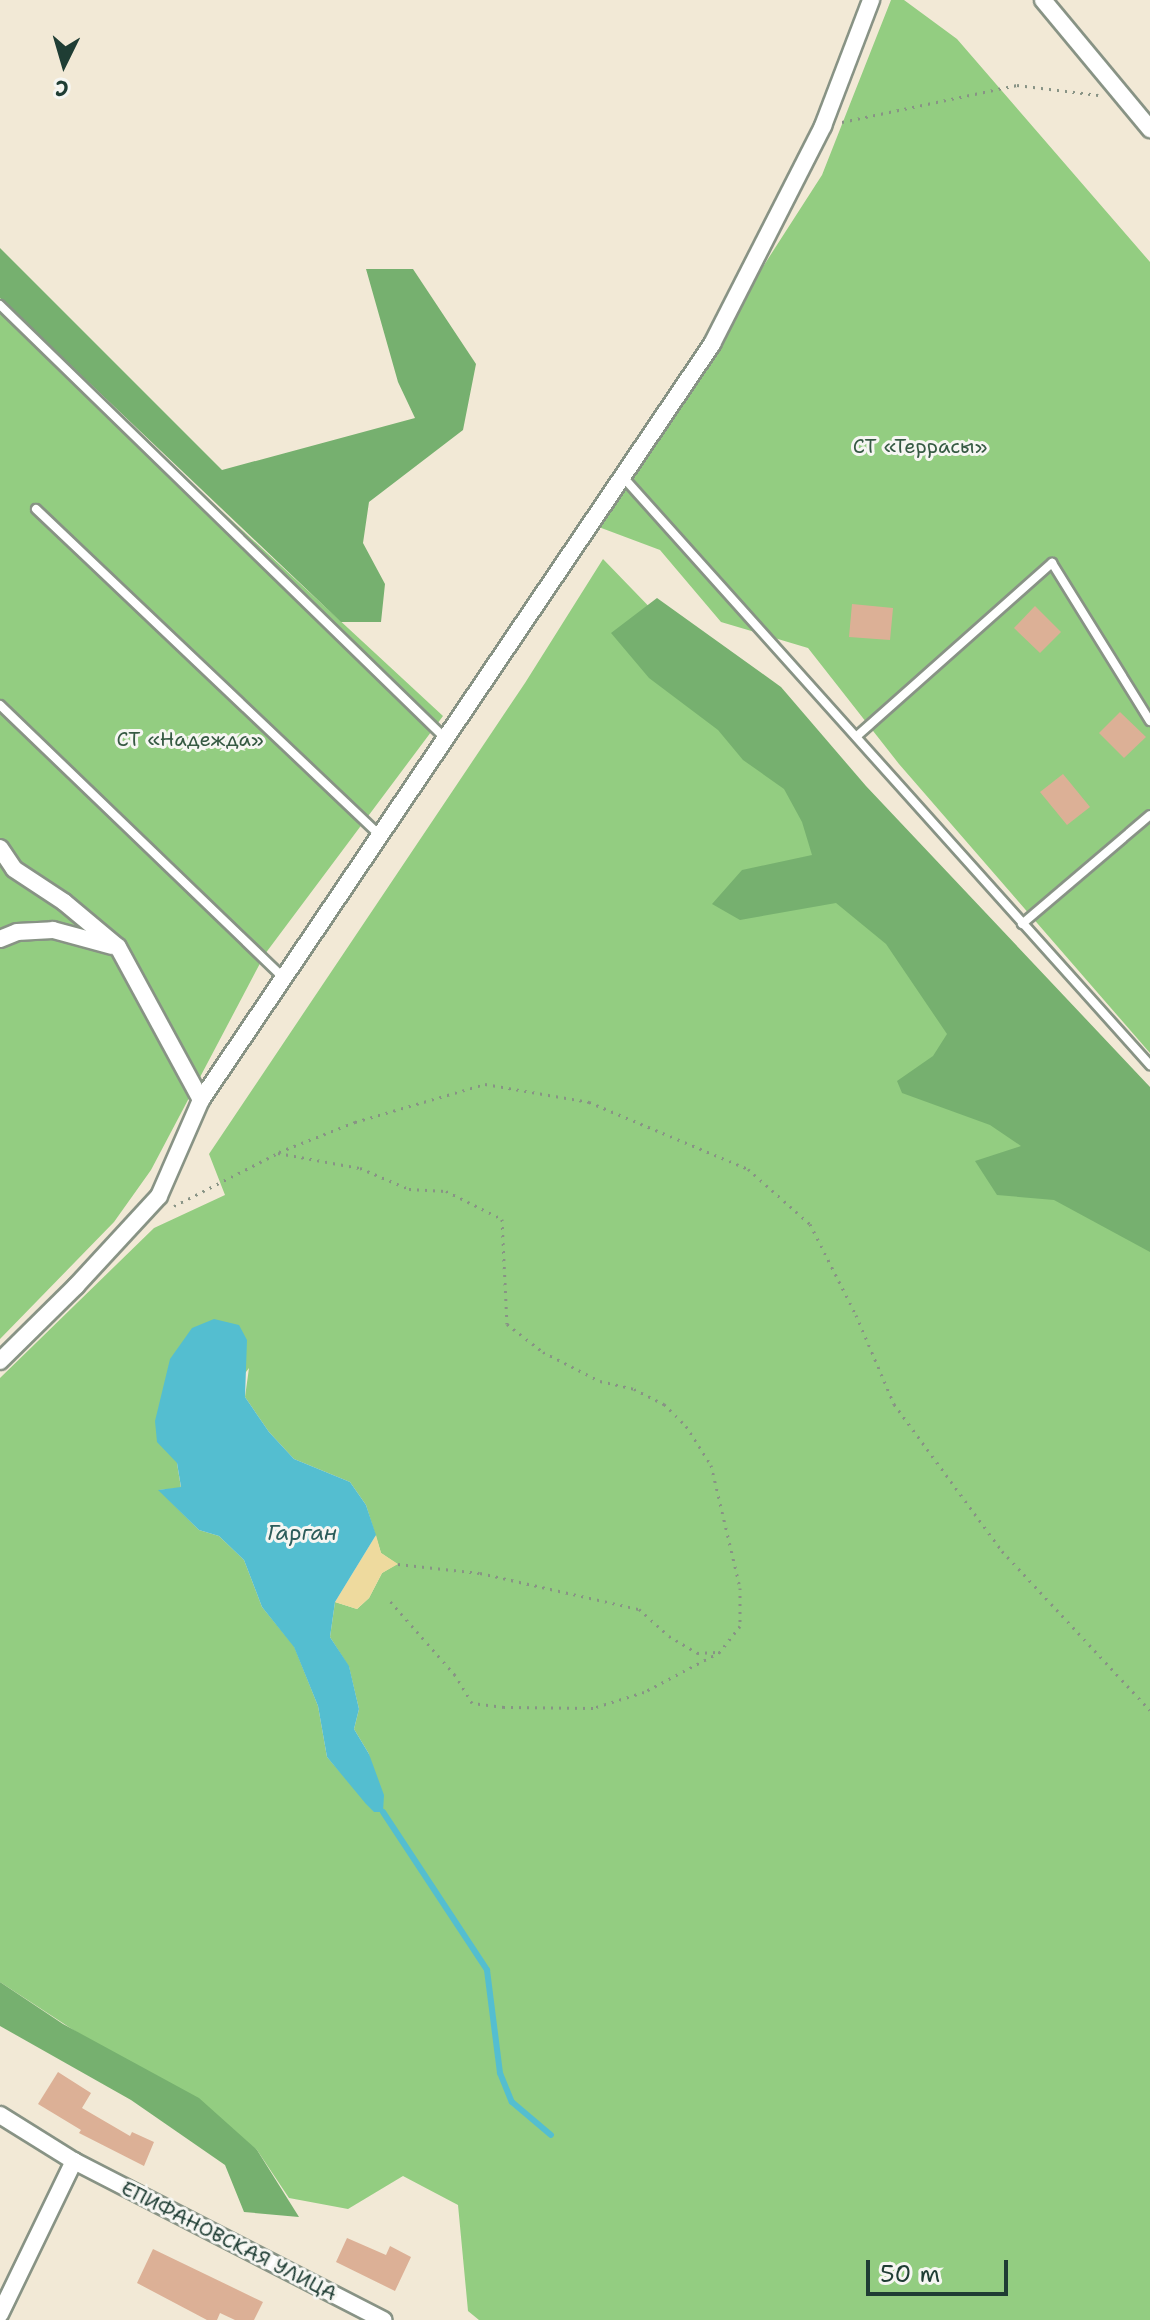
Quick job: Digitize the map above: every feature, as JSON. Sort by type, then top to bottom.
[{"type":"street","points":[[0,1361],[76,1286],[159,1196],[201,1100],[712,344],[823,126],[871,0]]},
{"type":"street","points":[[1043,0],[1150,129]]},
{"type":"street","points":[[0,848],[14,869],[64,902],[118,947],[201,1100]]},
{"type":"street","points":[[0,939],[17,932],[53,930],[118,947]]},
{"type":"street","name":"ЕПИФАНОВСКАЯ УЛИЦА","points":[[0,2115],[74,2161],[384,2320]]},
{"type":"street","points":[[0,2314],[74,2161]]},
{"type":"lane","points":[[0,305],[445,738]]},
{"type":"lane","points":[[622,476],[1150,1065]]},
{"type":"lane","points":[[36,509],[380,835]]},
{"type":"lane","points":[[857,736],[1052,563],[1150,721]]},
{"type":"lane","points":[[0,705],[284,977]]},
{"type":"lane","points":[[1022,924],[1150,815]]},
{"type":"path","points":[[823,126],[1017,85],[1124,98]]},
{"type":"path","points":[[171,1207],[278,1153],[355,1122],[485,1084],[589,1102],[748,1169],[810,1224],[856,1315],[894,1404],[1002,1551],[1150,1710]]},
{"type":"path","points":[[278,1153],[360,1168],[409,1189],[446,1191],[502,1219],[507,1324],[543,1352],[600,1381],[634,1389],[664,1404],[686,1426],[711,1465],[740,1588],[740,1626],[720,1652],[644,1692],[593,1708],[472,1703],[455,1675],[390,1601]]},
{"type":"path","points":[[398,1564],[480,1573],[639,1609],[669,1636],[697,1653],[720,1652]]},
{"type":"green space","name":"СТ «Террасы»","points":[[891,0],[904,0],[957,39],[1150,262],[1150,1053],[899,764],[808,648],[721,622],[660,550],[596,526],[822,175]]},
{"type":"green space","points":[[0,248],[222,470],[415,418],[398,382],[366,269],[413,269],[476,364],[463,430],[369,502],[363,543],[385,584],[381,622],[341,622],[0,298]]},
{"type":"green space","name":"СТ «Надежда»","points":[[0,306],[443,716],[265,954],[151,1170],[114,1222],[0,1339]]},
{"type":"green space","points":[[603,559],[1150,1125],[1150,2320],[479,2320],[468,2311],[458,2205],[403,2176],[348,2209],[289,2198],[257,2150],[0,1982],[0,1378],[154,1228],[225,1195],[209,1154],[525,683]],"holes":[[[249,1368],[245,1397],[269,1432],[294,1459],[350,1482],[366,1505],[381,1553],[397,1564],[382,1573],[369,1598],[357,1609],[335,1602],[330,1637],[349,1667],[359,1709],[354,1729],[369,1754],[374,1811],[327,1757],[318,1706],[294,1646],[262,1607],[244,1560],[219,1536],[199,1530],[159,1490],[181,1488],[177,1463]]]},
{"type":"green space","points":[[657,598],[781,687],[866,786],[1150,1087],[1150,1252],[1054,1200],[997,1195],[975,1161],[1021,1146],[990,1125],[902,1093],[897,1081],[933,1056],[947,1034],[886,944],[836,903],[740,920],[712,904],[742,870],[812,855],[802,822],[784,789],[743,760],[718,730],[649,678],[611,633]]},
{"type":"green space","points":[[0,1982],[63,2024],[199,2098],[257,2150],[299,2217],[244,2212],[225,2165],[131,2100],[0,2026]]},
{"type":"sand","points":[[376,1535],[381,1553],[398,1564],[382,1573],[369,1598],[357,1609],[335,1602]]},
{"type":"water","name":"Гарган","points":[[214,1319],[239,1325],[247,1340],[245,1397],[269,1432],[294,1459],[350,1482],[366,1505],[376,1535],[335,1602],[330,1637],[349,1666],[359,1709],[354,1729],[369,1754],[384,1795],[383,1812],[374,1812],[327,1757],[318,1706],[294,1647],[262,1607],[244,1560],[219,1536],[199,1530],[158,1490],[181,1487],[177,1463],[157,1442],[155,1421],[170,1359],[192,1328]]},
{"type":"building","points":[[852,604],[893,608],[890,640],[849,637]]},
{"type":"building","points":[[1035,606],[1061,632],[1040,653],[1014,628]]},
{"type":"building","points":[[1120,712],[1146,737],[1124,758],[1099,733]]},
{"type":"building","points":[[1063,774],[1090,807],[1067,825],[1040,792]]},
{"type":"building","points":[[58,2072],[91,2093],[82,2108],[130,2136],[132,2132],[154,2142],[144,2166],[79,2133],[81,2130],[38,2104]]},
{"type":"building","points":[[347,2238],[386,2255],[390,2246],[411,2257],[395,2291],[336,2262]]},
{"type":"building","points":[[153,2249],[263,2302],[254,2320],[235,2320],[220,2313],[217,2320],[207,2320],[137,2283]]},
{"type":"waterway","points":[[383,1812],[487,1970],[500,2073],[512,2102],[551,2135]]}]
